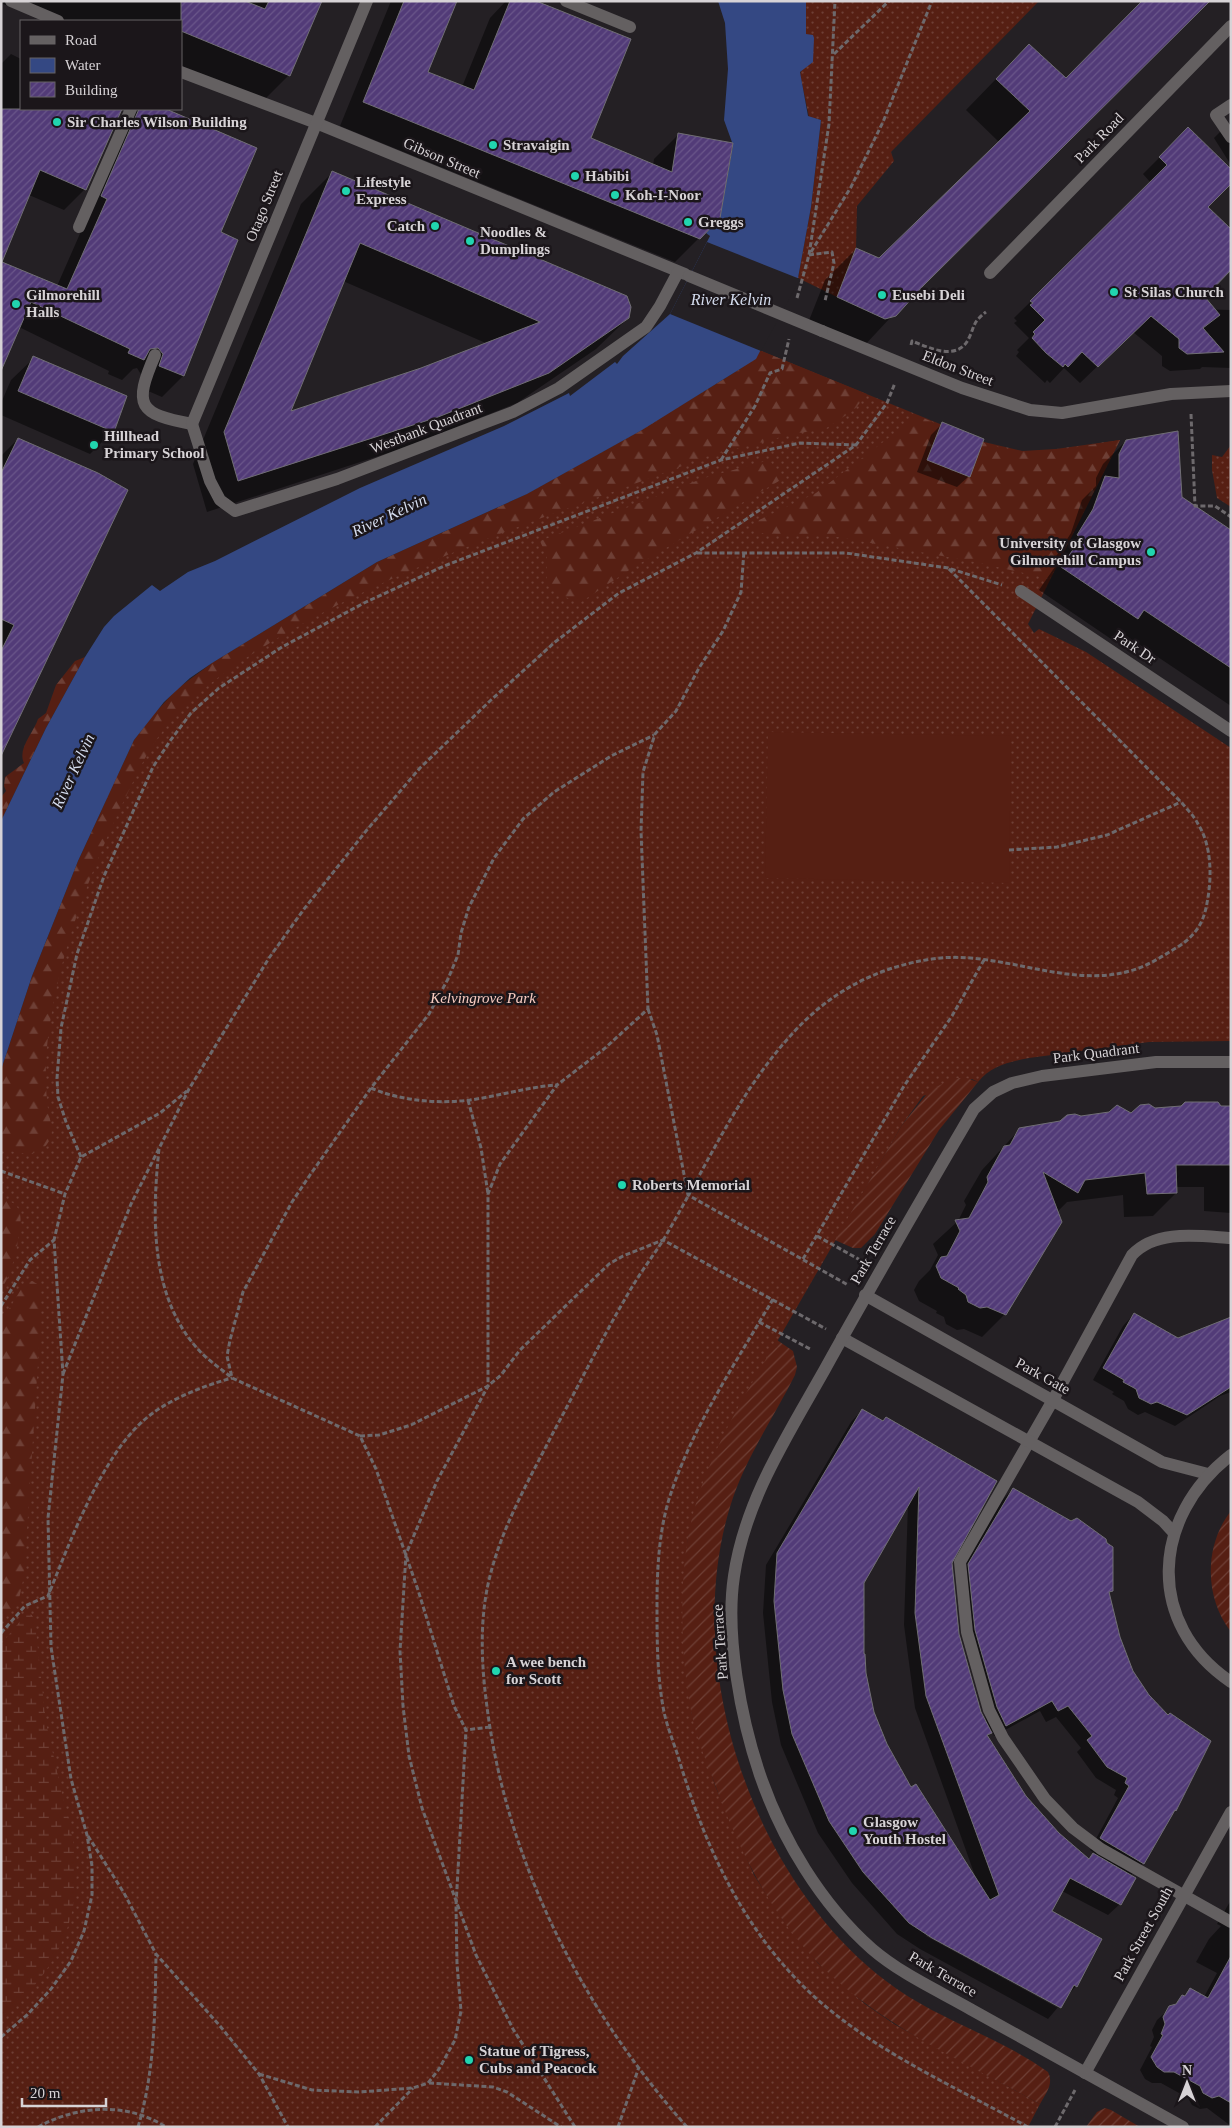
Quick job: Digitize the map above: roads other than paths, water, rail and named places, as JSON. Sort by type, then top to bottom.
[{"type":"street","points":[[11,1],[56,20]]},
{"type":"street","name":"Otago Street","points":[[192,424],[368,1]]},
{"type":"street","points":[[566,1],[630,28]]},
{"type":"street","name":"Park Road","points":[[990,273],[1231,26]]},
{"type":"street","name":"Gibson Street","points":[[182,72],[316,123],[683,274]]},
{"type":"street","points":[[1231,105],[1216,115],[1231,137]]},
{"type":"street","points":[[79,227],[131,110]]},
{"type":"street","name":"Eldon Street","points":[[683,274],[993,400],[1045,412],[1079,411],[1191,393],[1231,391]]},
{"type":"street","name":"Westbank Quadrant","points":[[192,424],[210,481],[220,500],[235,512],[337,479],[513,412],[559,388],[646,327],[683,274]]},
{"type":"street","points":[[155,355],[143,388],[146,407],[152,414],[161,418],[192,424]]},
{"type":"street","name":"Park Dr","points":[[1021,591],[1231,731]]},
{"type":"street","name":"Park Quadrant","points":[[974,1109],[993,1092],[1012,1083],[1042,1076],[1156,1062],[1231,1062]]},
{"type":"street","name":"Park Terrace","points":[[974,1109],[829,1360],[772,1462],[756,1495],[739,1550],[733,1579],[732,1616],[740,1696],[756,1762],[782,1828],[818,1886],[850,1927],[869,1947],[915,1977],[1183,2127]]},
{"type":"street","points":[[1231,1238],[1199,1236],[1158,1239],[1138,1249],[1132,1255],[1029,1443],[960,1562],[967,1632],[989,1710],[1003,1738],[1045,1800],[1072,1828],[1101,1849],[1231,1922]]},
{"type":"street","name":"Park Gate","points":[[866,1296],[1162,1462],[1208,1474]]},
{"type":"street","points":[[842,1338],[1138,1502],[1164,1521],[1174,1533]]},
{"type":"street","points":[[1231,1456],[1208,1474],[1187,1503],[1174,1533],[1170,1548],[1173,1604],[1179,1622],[1188,1640],[1206,1664],[1231,1682]]},
{"type":"street","name":"Park Street South","points":[[1085,2073],[1182,1896],[1231,1812]]},
{"type":"water","name":"River Kelvin","points":[[718,1],[806,1],[806,34],[813,35],[814,38],[813,62],[800,72],[808,116],[821,120],[811,207],[798,278],[756,359],[642,430],[527,494],[377,562],[212,663],[190,678],[164,702],[134,740],[78,861],[32,976],[1,1070],[1,821],[46,728],[85,657],[104,627],[114,616],[152,585],[160,591],[188,572],[215,561],[360,488],[504,426],[569,393],[570,396],[615,362],[617,364],[623,356],[670,314],[710,236],[706,233],[720,218],[733,145],[724,120],[728,69],[725,23]]},
{"type":"place","name":"Sir Charles Wilson Building","points":[[57,122]]},
{"type":"place","name":"Stravaigin","points":[[493,145]]},
{"type":"place","name":"Habibi","points":[[575,176]]},
{"type":"place","name":"Lifestyle Express","points":[[346,191]]},
{"type":"place","name":"Koh-I-Noor","points":[[615,195]]},
{"type":"place","name":"Greggs","points":[[688,222]]},
{"type":"place","name":"Catch","points":[[435,226]]},
{"type":"place","name":"Noodles & Dumplings","points":[[470,241]]},
{"type":"place","name":"St Silas Church","points":[[1114,292]]},
{"type":"place","name":"Eusebi Deli","points":[[882,295]]},
{"type":"place","name":"Gilmorehill Halls","points":[[16,304]]},
{"type":"place","name":"Hillhead Primary School","points":[[94,445]]},
{"type":"place","name":"University of Glasgow Gilmorehill Campus","points":[[1151,552]]},
{"type":"place","name":"Roberts Memorial","points":[[622,1185]]},
{"type":"place","name":"A wee bench for Scott","points":[[496,1671]]},
{"type":"place","name":"Glasgow Youth Hostel","points":[[853,1831]]},
{"type":"place","name":"Statue of Tigress, Cubs and Peacock","points":[[469,2060]]},
{"type":"park label","name":"Kelvingrove Park","points":[[483,998]]}]
